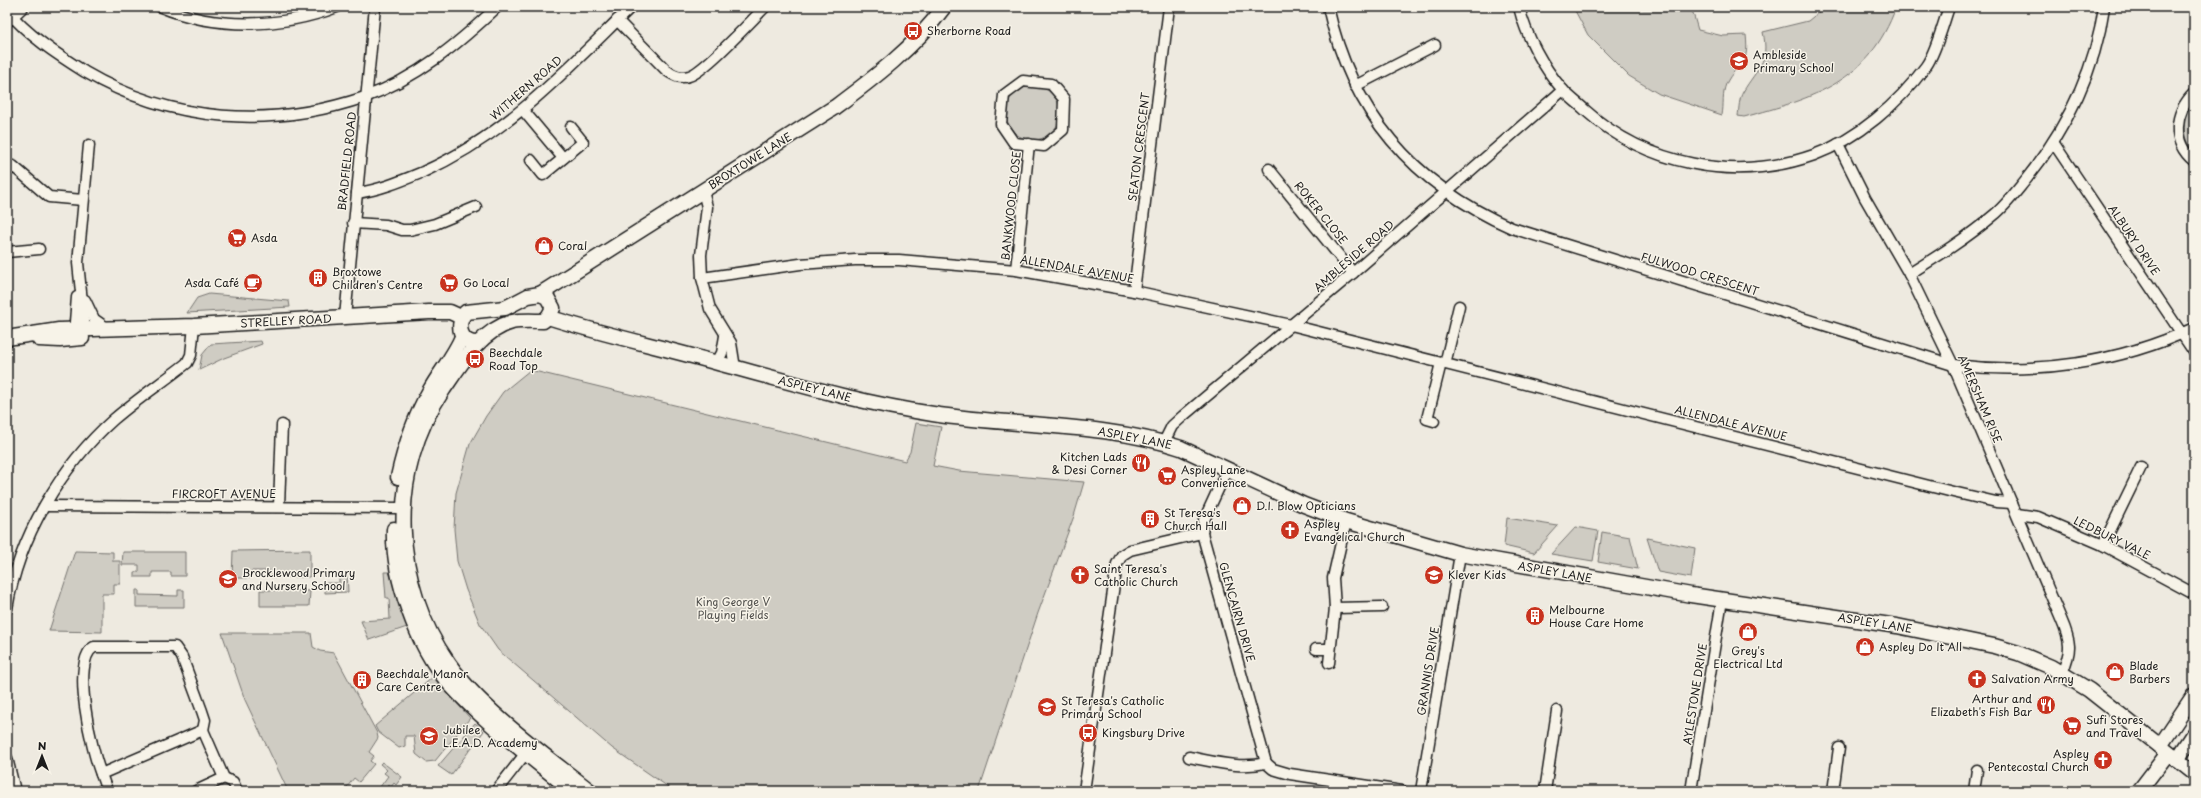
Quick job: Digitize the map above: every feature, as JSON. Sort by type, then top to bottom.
[{"type":"main road","name":"BROXTOWE LANE","points":[[461,317],[466,312],[471,310],[505,308],[528,296],[540,294],[835,107],[863,87],[912,43],[944,7]]},
{"type":"main road","points":[[540,294],[547,297],[552,305],[552,312],[548,317],[542,321],[512,322],[495,330],[478,343],[464,358],[426,419],[399,508],[394,544],[399,578],[406,602],[427,650],[447,681],[468,703],[529,749],[590,791]]},
{"type":"main road","name":"STRELLEY ROAD","points":[[12,337],[60,340],[80,333],[100,336],[110,330],[450,312],[461,317]]},
{"type":"main road","points":[[461,317],[459,324],[462,337],[470,343],[478,343]]},
{"type":"main road","name":"ASPLEY LANE","points":[[548,317],[717,362],[800,386],[932,414],[1093,430],[1164,442],[1181,448],[1304,505],[1346,521],[1460,554],[1722,600],[1896,626],[1994,646],[2038,661],[2062,673],[2090,690],[2194,773]]},
{"type":"main road","points":[[399,508],[398,480],[410,431],[431,389],[448,364],[462,337]]},
{"type":"main road","points":[[2139,791],[2168,753],[2194,694]]},
{"type":"main road","points":[[2168,753],[2194,734]]},
{"type":"main road","points":[[529,749],[572,791]]},
{"type":"street","points":[[23,7],[9,16],[44,44],[104,82],[149,102],[191,113],[241,117],[286,115],[328,107],[366,97],[426,65],[454,46],[497,7]]},
{"type":"street","points":[[162,7],[209,20],[230,23],[257,24],[294,19],[337,7]]},
{"type":"street","name":"BRADFIELD ROAD","points":[[345,317],[375,7]]},
{"type":"street","name":"WITHERN ROAD","points":[[357,193],[381,188],[439,165],[483,140],[523,110],[631,7]]},
{"type":"street","points":[[617,20],[666,70],[673,75],[682,77],[698,72],[765,7]]},
{"type":"street","name":"SEATON CRESCENT","points":[[1134,291],[1169,7]]},
{"type":"street","name":"FULWOOD CRESCENT","points":[[1328,7],[1343,59],[1355,86],[1389,138],[1415,165],[1446,192],[1484,216],[1538,237],[1953,365],[2004,369],[2041,368],[2080,363],[2108,358],[2182,334],[2194,328]]},
{"type":"street","points":[[1519,7],[1527,32],[1546,66],[1563,90],[1591,115],[1630,142],[1654,152],[1704,167],[1735,168],[1788,163],[1815,155],[1838,144],[1882,114],[1927,65],[1949,7]]},
{"type":"street","points":[[1909,274],[1953,246],[1995,215],[2038,164],[2072,110],[2085,80],[2104,7]]},
{"type":"street","points":[[1355,86],[1435,45]]},
{"type":"street","name":"BANKWOOD CLOSE","points":[[1023,81],[1051,84],[1064,99],[1063,130],[1047,145],[1029,144],[1014,143],[1002,128],[1004,95],[1023,81]]},
{"type":"street","name":"AMBLESIDE ROAD","points":[[1164,442],[1172,426],[1183,416],[1353,273],[1563,90]]},
{"type":"street","points":[[2194,93],[2185,102],[2179,115],[2177,129],[2180,144],[2188,156],[2194,161]]},
{"type":"street","points":[[523,110],[563,158]]},
{"type":"street","points":[[531,160],[543,175],[584,142],[571,127]]},
{"type":"street","name":"ALBURY DRIVE","points":[[2053,142],[2194,352]]},
{"type":"street","name":"BANKWOOD CLOSE","points":[[1016,270],[1029,144]]},
{"type":"street","name":"AMERSHAM RISE","points":[[1838,144],[1866,198],[1909,274],[1953,365],[2012,502],[2069,639],[2069,657],[2062,673]]},
{"type":"street","points":[[80,333],[79,236],[89,145]]},
{"type":"street","points":[[7,172],[13,166],[49,197],[83,200]]},
{"type":"street","name":"ROKER CLOSE","points":[[1269,169],[1353,273]]},
{"type":"street","points":[[703,191],[708,207],[701,255],[702,278],[710,308],[725,336],[731,343],[736,368]]},
{"type":"street","points":[[353,223],[386,225],[402,230],[410,230],[435,224],[476,207]]},
{"type":"street","points":[[7,252],[39,249]]},
{"type":"street","name":"ALLENDALE AVENUE","points":[[702,278],[800,264],[855,260],[899,260],[1016,270],[1134,291],[1291,325],[1953,492],[1996,502],[2012,502]]},
{"type":"street","points":[[79,284],[91,315],[98,323],[110,330]]},
{"type":"street","points":[[1434,420],[1427,419],[1459,306]]},
{"type":"street","points":[[7,609],[16,570],[45,506],[87,446],[114,419],[187,363],[191,355],[194,326]]},
{"type":"street","points":[[717,362],[722,352],[725,336]]},
{"type":"street","points":[[279,506],[282,425]]},
{"type":"street","points":[[2103,545],[2141,468]]},
{"type":"street","name":"GLENCAIRN DRIVE","points":[[1227,470],[1204,520],[1202,533],[1266,763]]},
{"type":"street","name":"FIRCROFT AVENUE","points":[[45,506],[279,506],[399,508]]},
{"type":"street","name":"LEDBURY VALE","points":[[2017,514],[2038,517],[2103,545],[2194,594]]},
{"type":"street","points":[[1329,663],[1335,608],[1332,578],[1346,521]]},
{"type":"street","points":[[1084,791],[1116,564],[1122,555],[1130,550],[1202,533]]},
{"type":"street","name":"GRANNIS DRIVE","points":[[1420,791],[1460,554]]},
{"type":"street","name":"AYLESTONE DRIVE","points":[[1691,791],[1722,600]]},
{"type":"street","points":[[1335,608],[1382,607]]},
{"type":"street","points":[[107,791],[93,755],[86,723],[85,656],[88,650],[94,647],[175,647],[182,657],[202,711],[205,720],[203,730],[224,778],[233,782],[238,791]]},
{"type":"street","points":[[1316,649],[1330,649]]},
{"type":"street","points":[[1545,791],[1557,711]]},
{"type":"street","points":[[101,774],[203,730]]},
{"type":"street","points":[[1833,791],[1839,748]]},
{"type":"street","points":[[496,791],[529,749]]},
{"type":"street","points":[[1189,757],[1242,766],[1253,766],[1266,763],[1273,769],[1290,774],[1402,791]]},
{"type":"street","points":[[7,758],[15,791]]},
{"type":"street","points":[[1974,791],[1977,770]]},
{"type":"street","points":[[196,791],[224,778]]},
{"type":"green space","points":[[1573,7],[1640,7],[1640,9],[1655,9],[1656,7],[1687,7],[1693,13],[1698,30],[1723,36],[1746,35],[1746,54],[1742,64],[1734,71],[1726,84],[1722,115],[1659,94],[1629,76],[1588,35]]},
{"type":"green space","points":[[1819,7],[1896,7],[1885,32],[1871,53],[1854,70],[1836,83],[1816,94],[1770,110],[1744,117],[1738,116],[1742,94],[1761,65],[1765,51],[1763,32],[1808,21],[1819,12]]},
{"type":"green space","points":[[1033,86],[1043,88],[1052,94],[1058,103],[1060,113],[1058,123],[1052,132],[1043,138],[1033,140],[1023,138],[1014,132],[1008,123],[1006,113],[1008,103],[1014,94],[1023,88]]},
{"type":"green space","points":[[2194,101],[2194,153],[2186,140],[2184,127],[2187,114]]},
{"type":"green space","points":[[209,294],[289,301],[290,307],[187,313],[197,298]]},
{"type":"green space","points":[[261,341],[262,344],[224,358],[199,370],[202,355],[211,344]]},
{"type":"green space","name":"King George V Playing Fields","points":[[530,370],[905,461],[910,452],[916,423],[941,427],[933,466],[959,471],[1084,482],[1074,516],[1038,613],[979,791],[674,791],[612,748],[498,650],[480,624],[466,590],[457,561],[454,529],[456,493],[470,444],[486,416],[503,392]]},
{"type":"green space","points":[[1507,518],[1558,526],[1534,553],[1504,546]]},
{"type":"green space","points":[[1576,527],[1598,531],[1593,561],[1551,554]]},
{"type":"green space","points":[[1602,532],[1630,537],[1638,569],[1598,562]]},
{"type":"green space","points":[[1647,538],[1695,548],[1691,578],[1658,572]]},
{"type":"green space","points":[[310,550],[310,577],[271,577],[271,571],[251,571],[251,578],[232,578],[233,551]]},
{"type":"green space","points":[[75,551],[113,552],[113,561],[120,561],[120,584],[114,584],[114,594],[102,594],[102,632],[49,631]]},
{"type":"green space","points":[[123,552],[185,552],[185,576],[171,576],[171,572],[152,572],[152,577],[135,577],[135,572],[139,572],[139,565],[122,565]]},
{"type":"green space","points":[[384,572],[389,572],[407,627],[369,640],[361,621],[390,619],[389,598],[386,598]]},
{"type":"green space","points":[[347,573],[348,592],[325,593],[325,583],[339,583],[339,574]]},
{"type":"green space","points":[[136,590],[139,590],[139,595],[178,596],[178,590],[184,590],[184,607],[136,607]]},
{"type":"green space","points":[[260,590],[310,591],[309,606],[260,606]]},
{"type":"green space","points":[[222,633],[311,633],[313,647],[320,651],[334,653],[377,733],[378,738],[369,752],[374,756],[370,761],[374,764],[359,782],[354,778],[344,791],[288,791],[245,700]]},
{"type":"green space","points":[[433,677],[470,718],[435,761],[426,762],[416,754],[414,736],[405,736],[405,746],[399,748],[378,732],[375,726]]},
{"type":"green space","points":[[475,723],[484,731],[451,775],[438,766]]},
{"type":"green space","points":[[382,762],[402,777],[396,785],[394,783],[391,787],[389,785],[384,791],[377,791],[388,776],[384,773],[387,770],[380,764]]},
{"type":"place","name":"Sherborne Road","points":[[913,31]]},
{"type":"place","name":"Ambleside Primary School","points":[[1739,61]]},
{"type":"place","name":"Asda","points":[[237,238]]},
{"type":"place","name":"Coral","points":[[544,246]]},
{"type":"place","name":"Broxtowe Children's Centre","points":[[318,278]]},
{"type":"place","name":"Asda Café","points":[[253,283]]},
{"type":"place","name":"Go Local","points":[[449,283]]},
{"type":"place","name":"Beechdale Road Top","points":[[475,359]]},
{"type":"place","name":"Kitchen Lads & Desi Corner","points":[[1141,463]]},
{"type":"place","name":"Aspley Lane Convenience","points":[[1167,476]]},
{"type":"place","name":"D.I. Blow Opticians","points":[[1242,506]]},
{"type":"place","name":"St Teresa's Church Hall","points":[[1150,519]]},
{"type":"place","name":"Aspley Evangelical Church","points":[[1290,530]]},
{"type":"place","name":"Saint Teresa's Catholic Church","points":[[1080,575]]},
{"type":"place","name":"Klever Kids","points":[[1434,575]]},
{"type":"place","name":"Brocklewood Primary and Nursery School","points":[[228,579]]},
{"type":"place","name":"Melbourne House Care Home","points":[[1535,616]]},
{"type":"place","name":"Grey's Electrical Ltd","points":[[1748,632]]},
{"type":"place","name":"Aspley Do It All","points":[[1865,647]]},
{"type":"place","name":"Blade Barbers","points":[[2115,672]]},
{"type":"place","name":"Salvation Army","points":[[1977,679]]},
{"type":"place","name":"Beechdale Manor Care Centre","points":[[362,680]]},
{"type":"place","name":"Arthur and Elizabeth's Fish Bar","points":[[2046,705]]},
{"type":"place","name":"St Teresa's Catholic Primary School","points":[[1047,707]]},
{"type":"place","name":"Sufi Stores and Travel","points":[[2072,726]]},
{"type":"place","name":"Kingsbury Drive","points":[[1088,733]]},
{"type":"place","name":"Jubilee L.E.A.D. Academy","points":[[429,736]]},
{"type":"place","name":"Aspley Pentecostal Church","points":[[2103,760]]}]
